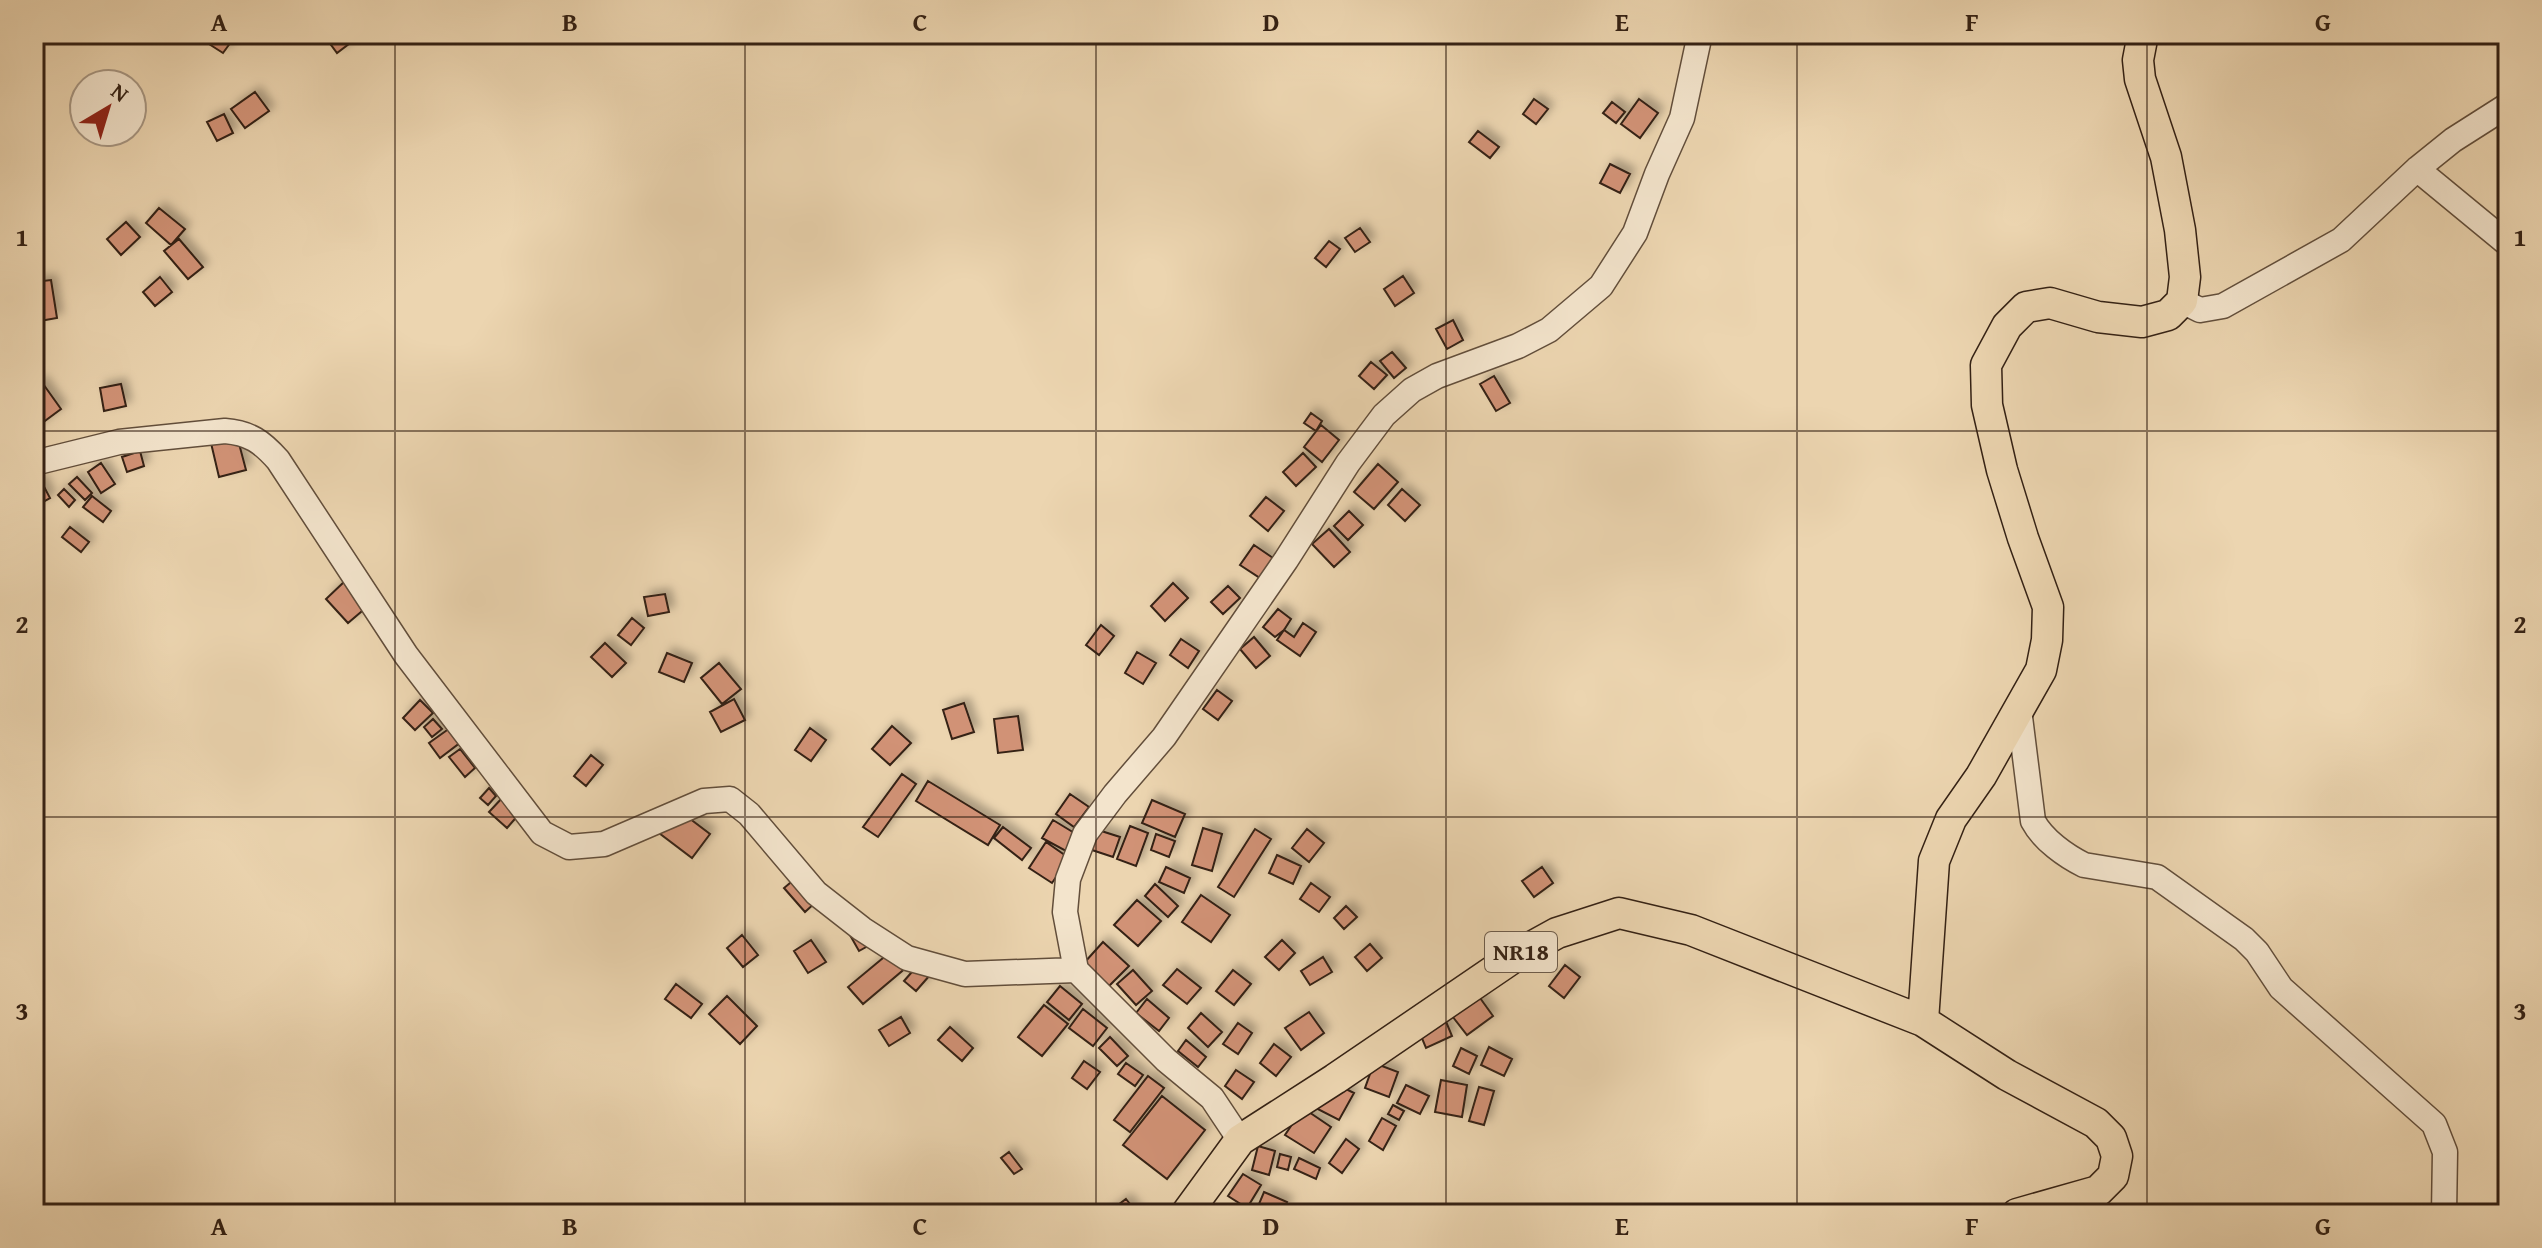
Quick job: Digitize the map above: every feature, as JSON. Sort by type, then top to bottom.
[{"type":"main road","points":[[1923,1021],[1934,861],[1951,819],[1981,776],[2041,670],[2047,640],[2048,607],[2002,470],[1987,405],[1986,365],[2007,326],[2026,307],[2050,303],[2098,317],[2142,322],[2168,315],[2182,301],[2185,277],[2180,230],[2166,157],[2140,79],[2138,60],[2143,34]]},
{"type":"main road","name":"NR18","points":[[1186,1214],[1240,1140],[1517,955],[1557,933],[1619,913],[1691,930],[1923,1021],[2007,1075],[2096,1123],[2111,1138],[2117,1156],[2113,1176],[2098,1191],[2017,1214]]},
{"type":"street","points":[[1240,1140],[1212,1098],[1148,1043],[1076,970],[1065,912],[1068,879],[1085,834],[1164,737],[1348,463],[1384,415],[1412,390],[1437,376],[1518,346],[1549,330],[1601,286],[1635,233],[1682,118],[1700,34]]},
{"type":"street","points":[[2182,301],[2200,310],[2223,306],[2341,240],[2417,169],[2453,140],[2508,105]]},
{"type":"street","points":[[2417,169],[2508,244]]},
{"type":"street","points":[[34,463],[119,442],[225,431],[242,433],[261,441],[278,460],[406,655],[542,833],[569,847],[604,844],[704,801],[730,799],[749,814],[816,893],[862,929],[907,958],[965,974],[1076,970]]},
{"type":"street","points":[[2019,709],[2033,821],[2038,830],[2084,865],[2157,877],[2244,939],[2257,952],[2281,988],[2434,1124],[2445,1152],[2444,1214]]},
{"type":"building","points":[[216,34],[236,35],[223,53],[209,44]]},
{"type":"building","points":[[330,34],[356,34],[358,37],[337,53],[326,38]]},
{"type":"building","points":[[255,92],[269,111],[245,128],[231,109]]},
{"type":"building","points":[[1534,99],[1548,109],[1536,124],[1523,114]]},
{"type":"building","points":[[1639,99],[1658,113],[1640,138],[1621,124]]},
{"type":"building","points":[[1612,102],[1625,112],[1616,123],[1603,113]]},
{"type":"building","points":[[224,114],[233,133],[217,141],[207,122]]},
{"type":"building","points":[[1478,131],[1499,147],[1490,158],[1469,142]]},
{"type":"building","points":[[1610,164],[1630,174],[1620,193],[1600,183]]},
{"type":"building","points":[[159,208],[185,229],[171,245],[146,223]]},
{"type":"building","points":[[126,222],[140,237],[121,255],[107,239]]},
{"type":"building","points":[[1360,228],[1370,242],[1355,252],[1345,238]]},
{"type":"building","points":[[179,239],[203,267],[188,279],[164,251]]},
{"type":"building","points":[[1329,241],[1340,249],[1326,267],[1315,258]]},
{"type":"building","points":[[1403,276],[1414,293],[1395,306],[1384,289]]},
{"type":"building","points":[[160,277],[172,292],[155,306],[143,292]]},
{"type":"building","points":[[51,280],[57,318],[34,322],[34,282]]},
{"type":"building","points":[[1453,320],[1463,340],[1447,349],[1436,329]]},
{"type":"building","points":[[1392,352],[1406,368],[1394,378],[1380,361]]},
{"type":"building","points":[[1371,362],[1387,375],[1374,389],[1359,376]]},
{"type":"building","points":[[1494,376],[1510,403],[1496,411],[1480,384]]},
{"type":"building","points":[[41,381],[61,409],[34,429],[34,387]]},
{"type":"building","points":[[121,384],[126,406],[104,411],[100,388]]},
{"type":"building","points":[[1311,413],[1322,421],[1316,431],[1304,423]]},
{"type":"building","points":[[1321,425],[1339,440],[1322,462],[1304,447]]},
{"type":"building","points":[[237,436],[246,470],[219,477],[211,443]]},
{"type":"building","points":[[140,451],[144,466],[127,472],[122,457]]},
{"type":"building","points":[[1303,453],[1316,467],[1296,486],[1283,472]]},
{"type":"building","points":[[101,463],[115,484],[101,493],[88,472]]},
{"type":"building","points":[[1378,464],[1398,482],[1374,509],[1354,492]]},
{"type":"building","points":[[77,477],[92,493],[85,500],[69,484]]},
{"type":"building","points":[[40,479],[50,498],[34,507],[34,482]]},
{"type":"building","points":[[64,489],[75,500],[69,507],[58,495]]},
{"type":"building","points":[[1402,489],[1420,505],[1405,521],[1388,505]]},
{"type":"building","points":[[92,496],[111,511],[103,522],[83,507]]},
{"type":"building","points":[[1266,497],[1284,511],[1268,531],[1250,516]]},
{"type":"building","points":[[1349,511],[1363,525],[1348,540],[1334,526]]},
{"type":"building","points":[[70,527],[89,542],[81,552],[62,537]]},
{"type":"building","points":[[1329,529],[1350,552],[1334,567],[1312,544]]},
{"type":"building","points":[[1254,545],[1273,558],[1260,578],[1240,565]]},
{"type":"building","points":[[345,581],[368,606],[348,623],[326,599]]},
{"type":"building","points":[[1173,583],[1188,598],[1165,621],[1151,606]]},
{"type":"building","points":[[1228,586],[1240,598],[1223,614],[1211,602]]},
{"type":"building","points":[[665,594],[669,612],[648,616],[644,597]]},
{"type":"building","points":[[1278,609],[1291,619],[1275,637],[1263,627]]},
{"type":"building","points":[[632,618],[644,628],[631,645],[618,635]]},
{"type":"building","points":[[1303,623],[1316,632],[1300,656],[1277,640],[1284,630],[1294,637]]},
{"type":"building","points":[[1101,625],[1114,636],[1099,655],[1086,645]]},
{"type":"building","points":[[1254,637],[1270,656],[1256,668],[1240,649]]},
{"type":"building","points":[[1181,639],[1199,651],[1188,668],[1170,655]]},
{"type":"building","points":[[605,643],[626,663],[612,677],[591,657]]},
{"type":"building","points":[[1137,652],[1156,663],[1143,684],[1125,673]]},
{"type":"building","points":[[667,653],[692,663],[684,682],[659,672]]},
{"type":"building","points":[[719,663],[741,689],[722,704],[701,678]]},
{"type":"building","points":[[1217,690],[1232,701],[1218,720],[1203,709]]},
{"type":"building","points":[[734,699],[745,720],[721,732],[710,712]]},
{"type":"building","points":[[420,700],[433,713],[415,730],[403,718]]},
{"type":"building","points":[[964,703],[974,732],[952,739],[943,710]]},
{"type":"building","points":[[1018,716],[1023,750],[998,753],[994,719]]},
{"type":"building","points":[[433,719],[442,729],[432,737],[424,727]]},
{"type":"building","points":[[892,726],[911,743],[890,765],[872,749]]},
{"type":"building","points":[[450,728],[461,742],[440,758],[429,743]]},
{"type":"building","points":[[810,728],[826,740],[811,761],[795,750]]},
{"type":"building","points":[[460,749],[475,768],[465,777],[449,757]]},
{"type":"building","points":[[591,755],[603,765],[586,786],[574,776]]},
{"type":"building","points":[[902,774],[916,784],[878,837],[863,827]]},
{"type":"building","points":[[928,781],[1000,825],[988,845],[916,801]]},
{"type":"building","points":[[489,788],[496,796],[488,805],[480,798]]},
{"type":"building","points":[[1070,794],[1089,807],[1074,827],[1056,814]]},
{"type":"building","points":[[503,797],[520,813],[507,828],[489,812]]},
{"type":"building","points":[[1152,800],[1185,814],[1175,837],[1142,823]]},
{"type":"building","points":[[677,809],[710,834],[692,858],[659,833]]},
{"type":"building","points":[[1053,820],[1076,834],[1066,851],[1042,838]]},
{"type":"building","points":[[1130,826],[1148,833],[1136,866],[1117,859]]},
{"type":"building","points":[[1003,827],[1031,848],[1022,860],[994,838]]},
{"type":"building","points":[[1203,828],[1222,834],[1212,871],[1192,865]]},
{"type":"building","points":[[1095,829],[1120,837],[1113,857],[1089,849]]},
{"type":"building","points":[[1255,829],[1271,839],[1234,897],[1218,887]]},
{"type":"building","points":[[1307,829],[1324,843],[1309,862],[1292,848]]},
{"type":"building","points":[[1156,834],[1175,841],[1169,857],[1151,850]]},
{"type":"building","points":[[1046,842],[1069,858],[1052,883],[1029,868]]},
{"type":"building","points":[[1277,855],[1301,866],[1293,884],[1269,873]]},
{"type":"building","points":[[1166,867],[1190,878],[1184,893],[1159,882]]},
{"type":"building","points":[[1542,867],[1553,883],[1534,897],[1522,881]]},
{"type":"building","points":[[796,878],[816,902],[805,912],[784,888]]},
{"type":"building","points":[[1311,883],[1330,897],[1319,912],[1300,899]]},
{"type":"building","points":[[1155,884],[1178,906],[1168,917],[1145,896]]},
{"type":"building","points":[[1201,895],[1230,915],[1211,942],[1182,922]]},
{"type":"building","points":[[1137,900],[1161,921],[1138,946],[1114,925]]},
{"type":"building","points":[[1346,906],[1357,917],[1344,929],[1334,918]]},
{"type":"building","points":[[742,935],[758,955],[743,967],[727,948]]},
{"type":"building","points":[[850,935],[875,942],[859,951]]},
{"type":"building","points":[[811,940],[826,962],[808,973],[794,951]]},
{"type":"building","points":[[1282,940],[1295,953],[1279,970],[1265,957]]},
{"type":"building","points":[[1103,942],[1129,966],[1109,986],[1084,963]]},
{"type":"building","points":[[1370,944],[1382,958],[1367,971],[1355,957]]},
{"type":"building","points":[[889,953],[908,966],[863,1004],[848,987]]},
{"type":"building","points":[[1323,957],[1332,972],[1310,985],[1301,971]]},
{"type":"building","points":[[918,965],[930,975],[916,991],[904,981]]},
{"type":"building","points":[[1565,965],[1580,977],[1564,998],[1549,986]]},
{"type":"building","points":[[1177,969],[1201,988],[1187,1004],[1163,985]]},
{"type":"building","points":[[1133,970],[1152,991],[1136,1005],[1117,984]]},
{"type":"building","points":[[1233,970],[1251,984],[1234,1005],[1216,991]]},
{"type":"building","points":[[676,984],[702,1004],[691,1018],[665,999]]},
{"type":"building","points":[[1060,986],[1082,1004],[1069,1020],[1047,1002]]},
{"type":"building","points":[[1475,991],[1493,1016],[1467,1035],[1449,1012]]},
{"type":"building","points":[[727,996],[757,1026],[740,1044],[709,1014]]},
{"type":"building","points":[[1147,999],[1169,1018],[1159,1031],[1136,1013]]},
{"type":"building","points":[[1044,1005],[1068,1024],[1042,1056],[1018,1037]]},
{"type":"building","points":[[1083,1009],[1107,1028],[1093,1046],[1069,1028]]},
{"type":"building","points":[[1309,1012],[1324,1033],[1301,1050],[1285,1028]]},
{"type":"building","points":[[1442,1012],[1452,1036],[1426,1048],[1416,1024]]},
{"type":"building","points":[[1201,1013],[1222,1032],[1208,1047],[1188,1028]]},
{"type":"building","points":[[901,1017],[910,1033],[889,1046],[879,1030]]},
{"type":"building","points":[[1238,1023],[1252,1033],[1238,1054],[1223,1044]]},
{"type":"building","points":[[950,1027],[973,1048],[962,1061],[938,1040]]},
{"type":"building","points":[[1110,1037],[1128,1056],[1117,1066],[1099,1048]]},
{"type":"building","points":[[1186,1040],[1206,1057],[1198,1067],[1178,1051]]},
{"type":"building","points":[[1274,1044],[1291,1057],[1276,1076],[1260,1063]]},
{"type":"building","points":[[1489,1047],[1512,1059],[1504,1076],[1481,1065]]},
{"type":"building","points":[[1461,1048],[1477,1056],[1469,1074],[1453,1066]]},
{"type":"building","points":[[1084,1061],[1100,1072],[1087,1089],[1072,1078]]},
{"type":"building","points":[[1126,1063],[1143,1075],[1135,1086],[1118,1074]]},
{"type":"building","points":[[1374,1063],[1398,1072],[1389,1097],[1365,1088]]},
{"type":"building","points":[[1236,1070],[1254,1082],[1242,1099],[1225,1086]]},
{"type":"building","points":[[1148,1076],[1164,1088],[1130,1132],[1114,1120]]},
{"type":"building","points":[[1324,1078],[1354,1093],[1339,1120],[1310,1105]]},
{"type":"building","points":[[1441,1080],[1467,1085],[1462,1117],[1435,1112]]},
{"type":"building","points":[[1406,1085],[1429,1096],[1420,1114],[1397,1103]]},
{"type":"building","points":[[1479,1087],[1494,1091],[1484,1125],[1469,1121]]},
{"type":"building","points":[[1162,1096],[1205,1130],[1167,1179],[1123,1145]]},
{"type":"building","points":[[1393,1105],[1404,1111],[1399,1120],[1388,1114]]},
{"type":"building","points":[[1303,1108],[1331,1127],[1314,1153],[1285,1135]]},
{"type":"building","points":[[1382,1118],[1396,1126],[1383,1150],[1369,1141]]},
{"type":"building","points":[[1346,1139],[1359,1149],[1342,1173],[1329,1163]]},
{"type":"building","points":[[1258,1146],[1275,1151],[1269,1175],[1252,1170]]},
{"type":"building","points":[[1009,1152],[1022,1169],[1014,1174],[1001,1158]]},
{"type":"building","points":[[1280,1154],[1291,1157],[1288,1170],[1277,1167]]},
{"type":"building","points":[[1299,1158],[1320,1168],[1316,1179],[1294,1169]]},
{"type":"building","points":[[1243,1174],[1261,1185],[1247,1208],[1228,1196]]},
{"type":"building","points":[[1264,1192],[1287,1202],[1281,1214],[1256,1211]]},
{"type":"building","points":[[1126,1199],[1138,1214],[1106,1214]]}]
